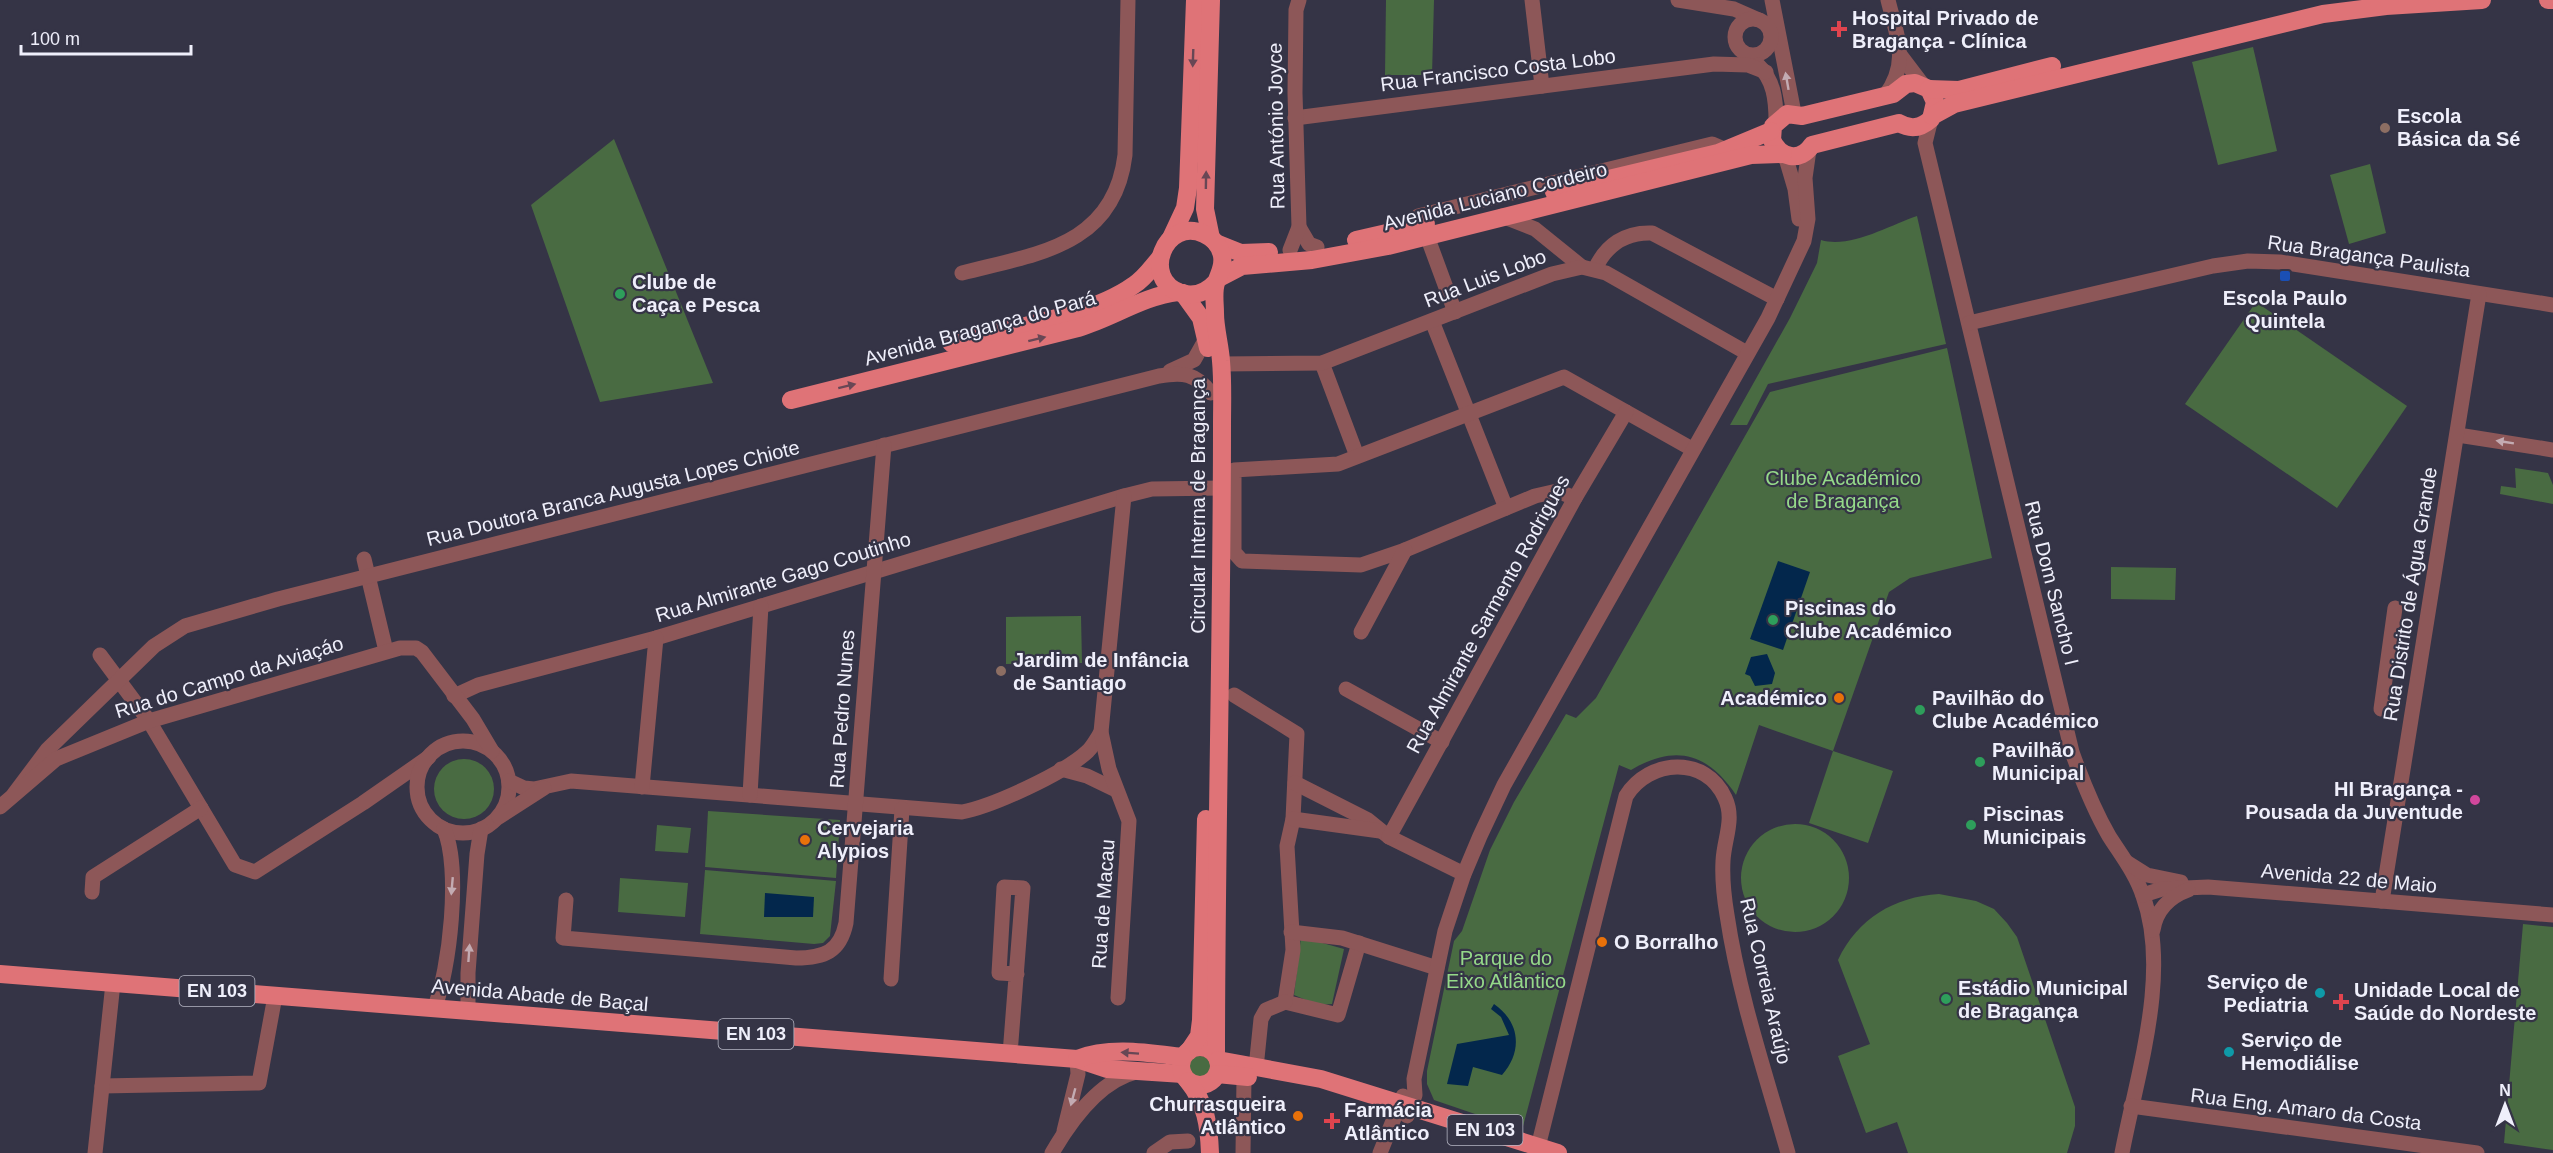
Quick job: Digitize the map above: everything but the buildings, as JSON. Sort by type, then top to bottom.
[{"type":"main road","points":[[1195,0],[1188,188],[1185,208],[1160,258],[1161,274],[1181,292],[1202,292],[1218,280],[1223,260],[1213,240],[1205,209],[1211,0]]},
{"type":"main road","name":"Avenida Luciano Cordeiro","points":[[1218,280],[1242,266],[1334,256],[1726,150],[1794,114],[1802,116],[1893,94],[1906,84],[1959,90],[2292,8],[2347,0]]},
{"type":"main road","name":"Avenida Luciano Cordeiro","points":[[1213,240],[1241,253],[1317,247],[1419,232],[1502,216],[1751,155],[1802,155],[1812,145],[1899,123],[1911,128],[1925,124],[1954,104],[2279,23],[2386,6],[2482,0]]},
{"type":"main road","points":[[2548,0],[2553,0]]},
{"type":"main road","points":[[1926,87],[1935,102],[1932,117]]},
{"type":"main road","points":[[1774,126],[1772,140],[1784,155]]},
{"type":"main road","points":[[1171,238],[1191,231],[1213,240]]},
{"type":"main road","name":"Avenida Bragança do Pará","points":[[951,343],[1069,313],[1113,297],[1142,279],[1160,258]]},
{"type":"main road","name":"Circular Interna de Bragança","points":[[1186,1066],[1199,1036],[1202,1013],[1216,488],[1222,364],[1215,318],[1218,280]]},
{"type":"main road","name":"Circular Interna de Bragança","points":[[1181,292],[1201,318],[1207,337],[1216,488],[1219,871],[1214,1020],[1219,1153]]},
{"type":"main road","name":"Avenida Bragança do Pará","points":[[791,400],[1066,331],[1121,313],[1151,298],[1181,292]]},
{"type":"main road","name":"Avenida Abade de Baçal","points":[[0,974],[1077,1059],[1113,1051],[1186,1066],[1201,1085],[1216,1067]]},
{"type":"main road","name":"Avenida Abade de Baçal","points":[[1077,1059],[1099,1068],[1137,1072],[1186,1066],[1203,1048],[1216,1067],[1401,1105],[1531,1150],[1558,1153]]},
{"type":"main road","points":[[1186,1066],[1203,1105],[1209,1127],[1210,1153]]},
{"type":"street","points":[[962,273],[1051,250],[1069,242],[1093,224],[1114,195],[1122,177],[1125,155],[1128,0]]},
{"type":"street","name":"Rua António Joyce","points":[[1290,250],[1299,227],[1295,118],[1296,10],[1299,0]]},
{"type":"street","points":[[1532,0],[1542,86]]},
{"type":"street","points":[[1678,0],[1753,18],[1768,27],[1776,43]]},
{"type":"street","points":[[1735,42],[1739,26],[1753,18],[1765,0]]},
{"type":"street","points":[[1772,0],[1776,43],[1794,114]]},
{"type":"street","points":[[1885,96],[1898,75],[1901,56],[1888,0]]},
{"type":"street","points":[[1713,7],[1721,14],[1735,42],[1766,72],[1774,93],[1774,126]]},
{"type":"street","points":[[1735,42],[1762,52],[1776,43]]},
{"type":"street","name":"Rua Francisco Costa Lobo","points":[[1707,65],[1735,42]]},
{"type":"street","points":[[1901,56],[1926,87]]},
{"type":"street","name":"Rua Francisco Costa Lobo","points":[[1295,118],[1707,65],[1748,64],[1766,72]]},
{"type":"street","name":"Rua Dom Sancho I","points":[[1932,117],[1925,143],[2072,752],[2108,834],[2127,862],[2143,895],[2153,930],[2154,958],[2151,996],[2122,1153]]},
{"type":"street","points":[[1911,128],[1925,143]]},
{"type":"street","points":[[1380,1153],[1401,1105],[1415,1095],[1414,1079],[1437,968],[1464,874],[1504,785],[1791,272],[1804,241],[1808,219],[1805,178],[1809,150]]},
{"type":"street","points":[[1784,155],[1795,189],[1799,219],[1791,272]]},
{"type":"street","points":[[1535,229],[1535,215],[1543,205]]},
{"type":"street","points":[[1502,216],[1535,229],[1588,268],[1611,276],[1747,353]]},
{"type":"street","points":[[1299,227],[1305,239],[1317,247]]},
{"type":"street","points":[[1419,232],[1455,312]]},
{"type":"street","points":[[1588,268],[1611,244],[1639,233],[1652,233],[1777,299]]},
{"type":"street","name":"Rua Bragança Paulista","points":[[1969,323],[2213,266],[2247,261],[2280,262],[2553,305]]},
{"type":"street","name":"Rua Luis Lobo","points":[[1222,364],[1322,363],[1552,274],[1588,268]]},
{"type":"street","name":"Rua Distrito de Água Grande","points":[[2382,901],[2479,294]]},
{"type":"street","points":[[1432,321],[1506,508]]},
{"type":"street","points":[[1159,376],[1194,360],[1207,337]]},
{"type":"street","points":[[1322,363],[1357,456]]},
{"type":"street","points":[[1159,376],[1179,373],[1193,375],[1211,393]]},
{"type":"street","name":"Rua Doutora Branca Augusta Lopes Chiote","points":[[14,794],[46,750],[100,695],[154,646],[185,626],[278,599],[369,578],[1159,376]]},
{"type":"street","points":[[1575,498],[1557,491],[1535,496],[1405,550],[1361,565],[1242,561],[1234,552],[1234,470],[1338,464],[1564,377],[1692,449]]},
{"type":"street","name":"Rua Almirante Sarmento Rodrigues","points":[[1384,834],[1442,742],[1575,498],[1626,412]]},
{"type":"street","points":[[2458,435],[2553,450]]},
{"type":"street","name":"Rua Pedro Nunes","points":[[567,900],[563,938],[796,958],[825,956],[836,949],[844,936],[846,923],[884,445]]},
{"type":"street","name":"Rua Almirante Gago Coutinho","points":[[458,701],[478,686],[656,638],[1124,496],[1152,489],[1216,488]]},
{"type":"street","name":"Rua de Macau","points":[[1118,998],[1130,839],[1129,821],[1116,790],[1101,732],[1124,496]]},
{"type":"street","points":[[1361,632],[1405,550]]},
{"type":"street","points":[[364,559],[386,651]]},
{"type":"street","points":[[750,795],[761,606]]},
{"type":"street","points":[[2381,709],[2395,608]]},
{"type":"street","points":[[642,787],[656,638]]},
{"type":"street","name":"Rua do Campo da Aviaçáo","points":[[0,807],[56,759],[149,721],[386,651],[416,648],[422,652],[473,719],[492,751]]},
{"type":"street","points":[[100,655],[149,721],[235,865],[255,872],[363,803],[438,749],[462,741],[483,745],[500,759],[509,781],[505,807],[497,818]]},
{"type":"street","points":[[1346,689],[1442,742]]},
{"type":"street","points":[[1234,695],[1297,734],[1293,819],[1287,846],[1293,950],[1285,1002]]},
{"type":"street","points":[[458,701],[466,728],[462,741]]},
{"type":"street","points":[[509,781],[524,788],[571,781],[962,812],[981,808],[1061,769],[1087,752],[1101,732]]},
{"type":"street","points":[[429,757],[418,778],[417,790],[426,813],[444,829],[456,832],[481,829],[546,786]]},
{"type":"street","name":"Rua Correia Araújo","points":[[1531,1150],[1626,796],[1641,777],[1649,772],[1670,767],[1703,774],[1719,788],[1728,805],[1729,822],[1723,875],[1730,931],[1749,1012],[1788,1153]]},
{"type":"street","points":[[1061,769],[1087,776],[1116,790]]},
{"type":"street","points":[[1295,783],[1368,820],[1384,834],[1464,874]]},
{"type":"street","points":[[363,803],[395,787],[417,790]]},
{"type":"street","points":[[92,892],[93,877],[201,808]]},
{"type":"street","points":[[891,980],[902,809]]},
{"type":"street","points":[[1293,819],[1384,834]]},
{"type":"street","points":[[434,1009],[441,992],[445,970],[453,871],[453,854],[444,829]]},
{"type":"street","points":[[468,1011],[470,950],[481,829]]},
{"type":"street","points":[[2127,862],[2147,874],[2198,887]]},
{"type":"street","points":[[1010,1054],[1017,974],[1023,888],[1004,887],[999,973],[1017,974]]},
{"type":"street","points":[[2153,930],[2155,920],[2164,905],[2182,892],[2198,887]]},
{"type":"street","name":"Avenida 22 de Maio","points":[[2143,895],[2162,889],[2198,887],[2553,915]]},
{"type":"street","points":[[1291,932],[1342,938],[1437,968]]},
{"type":"street","points":[[1243,1153],[1250,1073],[1261,1020],[1266,1010],[1285,1002],[1338,1015],[1359,943]]},
{"type":"street","points":[[95,1153],[113,983]]},
{"type":"street","points":[[102,1086],[259,1083],[275,996]]},
{"type":"street","points":[[1063,1133],[1078,1074],[1077,1059]]},
{"type":"street","points":[[1052,1153],[1063,1133],[1102,1090],[1126,1074],[1137,1072]]},
{"type":"street","name":"Rua Eng. Amaro da Costa","points":[[2131,1106],[2477,1153]]},
{"type":"street","points":[[1154,1153],[1170,1142],[1188,1141]]},
{"type":"green space","points":[[1386,0],[1434,0],[1432,75],[1385,75]]},
{"type":"green space","points":[[2253,47],[2277,151],[2218,165],[2192,62]]},
{"type":"green space","name":"Clube de Caça e Pesca","points":[[614,139],[713,383],[600,402],[531,205]]},
{"type":"green space","points":[[2370,164],[2386,233],[2349,244],[2330,175]]},
{"type":"green space","points":[[1917,216],[1946,344],[1768,384],[1747,425],[1730,425],[1790,318],[1817,263],[1821,240],[1832,242],[1857,239]]},
{"type":"green space","points":[[2256,302],[2407,406],[2337,508],[2185,404]]},
{"type":"green space","name":"Clube Académico de Bragança","points":[[1947,348],[1992,558],[1910,578],[1889,592],[1833,751],[1759,725],[1736,795],[1714,769],[1702,761],[1689,757],[1676,755],[1662,757],[1631,770],[1619,765],[1522,1130],[1434,1100],[1427,1084],[1427,1071],[1454,941],[1462,931],[1490,850],[1514,802],[1566,714],[1576,718],[1596,698],[1770,392]]},
{"type":"green space","points":[[2515,468],[2548,473],[2553,485],[2553,504],[2500,494],[2501,486],[2516,488]]},
{"type":"green space","points":[[2111,567],[2176,568],[2175,600],[2111,599]]},
{"type":"green space","points":[[1081,616],[1082,663],[1006,664],[1006,617]]},
{"type":"green space","points":[[1833,751],[1893,771],[1868,843],[1809,823]]},
{"type":"green space","points":[[464,759],[481,764],[489,772],[494,789],[489,806],[481,814],[464,819],[447,814],[439,806],[434,789],[439,772],[447,764]]},
{"type":"green space","points":[[708,811],[840,820],[836,878],[705,867]]},
{"type":"green space","points":[[1795,824],[1805,825],[1825,833],[1833,840],[1840,848],[1848,868],[1848,888],[1840,908],[1833,916],[1825,923],[1805,931],[1795,932],[1785,931],[1765,923],[1757,916],[1750,908],[1742,888],[1741,878],[1742,868],[1750,848],[1757,840],[1765,833],[1785,825]]},
{"type":"green space","points":[[657,825],[691,828],[688,853],[655,851]]},
{"type":"green space","points":[[705,870],[836,881],[830,936],[823,943],[814,944],[700,934]]},
{"type":"green space","points":[[620,878],[688,883],[685,917],[618,912]]},
{"type":"green space","name":"Estádio Municipal de Bragança","points":[[1939,894],[1976,901],[1994,909],[2017,937],[2075,1107],[2075,1126],[2067,1153],[1908,1153],[1897,1122],[1866,1133],[1838,1056],[1870,1044],[1838,960],[1856,932],[1879,912],[1907,900]]},
{"type":"green space","points":[[2523,924],[2553,927],[2553,1150],[2504,1143]]},
{"type":"green space","points":[[1301,937],[1344,949],[1332,1004],[1318,1005],[1294,995]]},
{"type":"green space","points":[[1200,1056],[1208,1059],[1211,1067],[1208,1075],[1200,1078],[1192,1075],[1189,1067],[1192,1059]]},
{"type":"water","points":[[1778,561],[1810,572],[1783,650],[1750,639]]},
{"type":"water","points":[[1767,654],[1775,673],[1772,684],[1755,686],[1750,676],[1745,674],[1751,657]]},
{"type":"water","points":[[765,893],[814,897],[813,917],[764,917]]},
{"type":"water","points":[[1494,1004],[1509,1019],[1516,1037],[1516,1047],[1509,1066],[1502,1075],[1473,1067],[1468,1086],[1447,1084],[1457,1044],[1509,1035],[1501,1017],[1491,1009]]},
{"type":"place","name":"Hospital Privado de Bragança - Clínica","points":[[1839,29]]},
{"type":"place","name":"Escola Básica da Sé","points":[[2385,128]]},
{"type":"place","name":"Escola Paulo Quintela","points":[[2285,276]]},
{"type":"place","name":"Clube de Caça e Pesca","points":[[620,294]]},
{"type":"place","name":"Piscinas do Clube Académico","points":[[1773,620]]},
{"type":"place","name":"Jardim de Infância de Santiago","points":[[1001,671]]},
{"type":"place","name":"Académico","points":[[1839,698]]},
{"type":"place","name":"Pavilhão do Clube Académico","points":[[1920,710]]},
{"type":"place","name":"Pavilhão Municipal","points":[[1980,762]]},
{"type":"place","name":"HI Bragança - Pousada da Juventude","points":[[2475,800]]},
{"type":"place","name":"Piscinas Municipais","points":[[1971,825]]},
{"type":"place","name":"Cervejaria Alypios","points":[[805,840]]},
{"type":"place","name":"O Borralho","points":[[1602,942]]},
{"type":"place","name":"Serviço de Pediatria","points":[[2320,993]]},
{"type":"place","name":"Estádio Municipal de Bragança","points":[[1946,999]]},
{"type":"place","name":"Unidade Local de Saúde do Nordeste","points":[[2341,1002]]},
{"type":"place","name":"Serviço de Hemodiálise","points":[[2229,1052]]},
{"type":"place","name":"Churrasqueira Atlântico","points":[[1298,1116]]},
{"type":"place","name":"Farmácia Atlântico","points":[[1332,1121]]},
{"type":"park label","name":"Parque do Eixo Atlântico","points":[[1506,970]]}]
